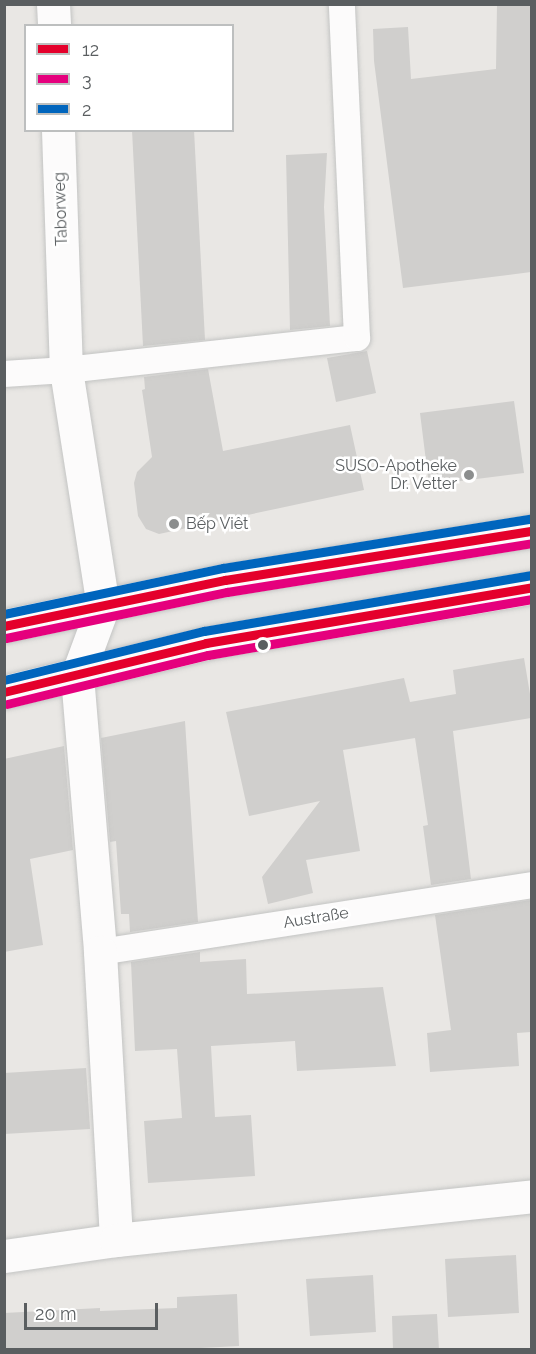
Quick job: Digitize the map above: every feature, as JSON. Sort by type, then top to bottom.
[{"type":"street","points":[[53,4],[54,24]]},
{"type":"street","name":"Taborweg","points":[[58,132],[66,370],[103,606],[77,676]]},
{"type":"street","points":[[4,626],[225,580],[531,531]]},
{"type":"street","points":[[4,692],[206,643],[531,587]]},
{"type":"street","points":[[77,676],[100,952],[116,1240]]},
{"type":"street","points":[[4,1256],[116,1240],[531,1196]]},
{"type":"lane","points":[[4,374],[66,370],[357,338],[342,4]]},
{"type":"lane","name":"Austraße","points":[[100,952],[531,885]]},
{"type":"building","points":[[497,4],[531,4],[531,272],[403,288],[374,61],[373,29],[408,27],[411,79],[496,69]]},
{"type":"building","points":[[132,132],[194,132],[205,340],[143,346]]},
{"type":"building","points":[[327,153],[324,207],[330,326],[290,330],[286,155]]},
{"type":"building","points":[[367,351],[376,393],[336,402],[327,358]]},
{"type":"building","points":[[208,369],[223,451],[350,425],[364,490],[159,534],[146,529],[138,516],[134,483],[137,472],[152,457],[142,390],[145,389],[144,377]]},
{"type":"building","points":[[514,401],[524,473],[429,485],[420,413]]},
{"type":"building","points":[[524,658],[531,700],[531,718],[453,731],[471,879],[431,885],[423,826],[428,825],[415,738],[343,750],[360,851],[306,860],[313,893],[268,904],[262,877],[320,801],[249,816],[226,712],[404,678],[410,702],[456,694],[453,670]]},
{"type":"building","points":[[185,721],[198,922],[130,932],[129,914],[121,914],[116,841],[110,842],[101,738]]},
{"type":"building","points":[[64,746],[73,850],[30,859],[43,945],[4,952],[4,759]]},
{"type":"building","points":[[531,900],[531,1032],[517,1033],[519,1066],[430,1072],[427,1033],[451,1030],[435,915]]},
{"type":"building","points":[[200,952],[200,962],[246,959],[247,994],[383,987],[396,1066],[297,1071],[295,1041],[211,1046],[215,1117],[251,1115],[255,1176],[148,1183],[144,1121],[182,1118],[177,1049],[135,1051],[131,962]]},
{"type":"building","points":[[86,1068],[90,1129],[4,1134],[4,1073]]},
{"type":"building","points":[[516,1255],[519,1313],[448,1317],[445,1259]]},
{"type":"building","points":[[373,1275],[376,1332],[310,1336],[306,1279]]},
{"type":"building","points":[[237,1294],[239,1346],[162,1350],[4,1350],[4,1313],[100,1308],[100,1311],[177,1308],[177,1297]]},
{"type":"building","points":[[437,1314],[439,1350],[393,1350],[392,1316]]},
{"type":"transit line","name":"2","points":[[4,614],[223,568],[530,519]]},
{"type":"transit line","name":"12","points":[[4,626],[225,580],[532,531]]},
{"type":"transit line","name":"3","points":[[6,638],[227,592],[532,543]]},
{"type":"transit line","name":"2","points":[[4,680],[204,631],[530,575]]},
{"type":"transit line","name":"12","points":[[4,692],[206,643],[532,587]]},
{"type":"transit line","name":"3","points":[[7,704],[208,655],[532,599]]},
{"type":"place","name":"SUSO-Apotheke Dr. Vetter","points":[[469,475]]},
{"type":"place","name":"Bếp Viêt","points":[[174,524]]}]
